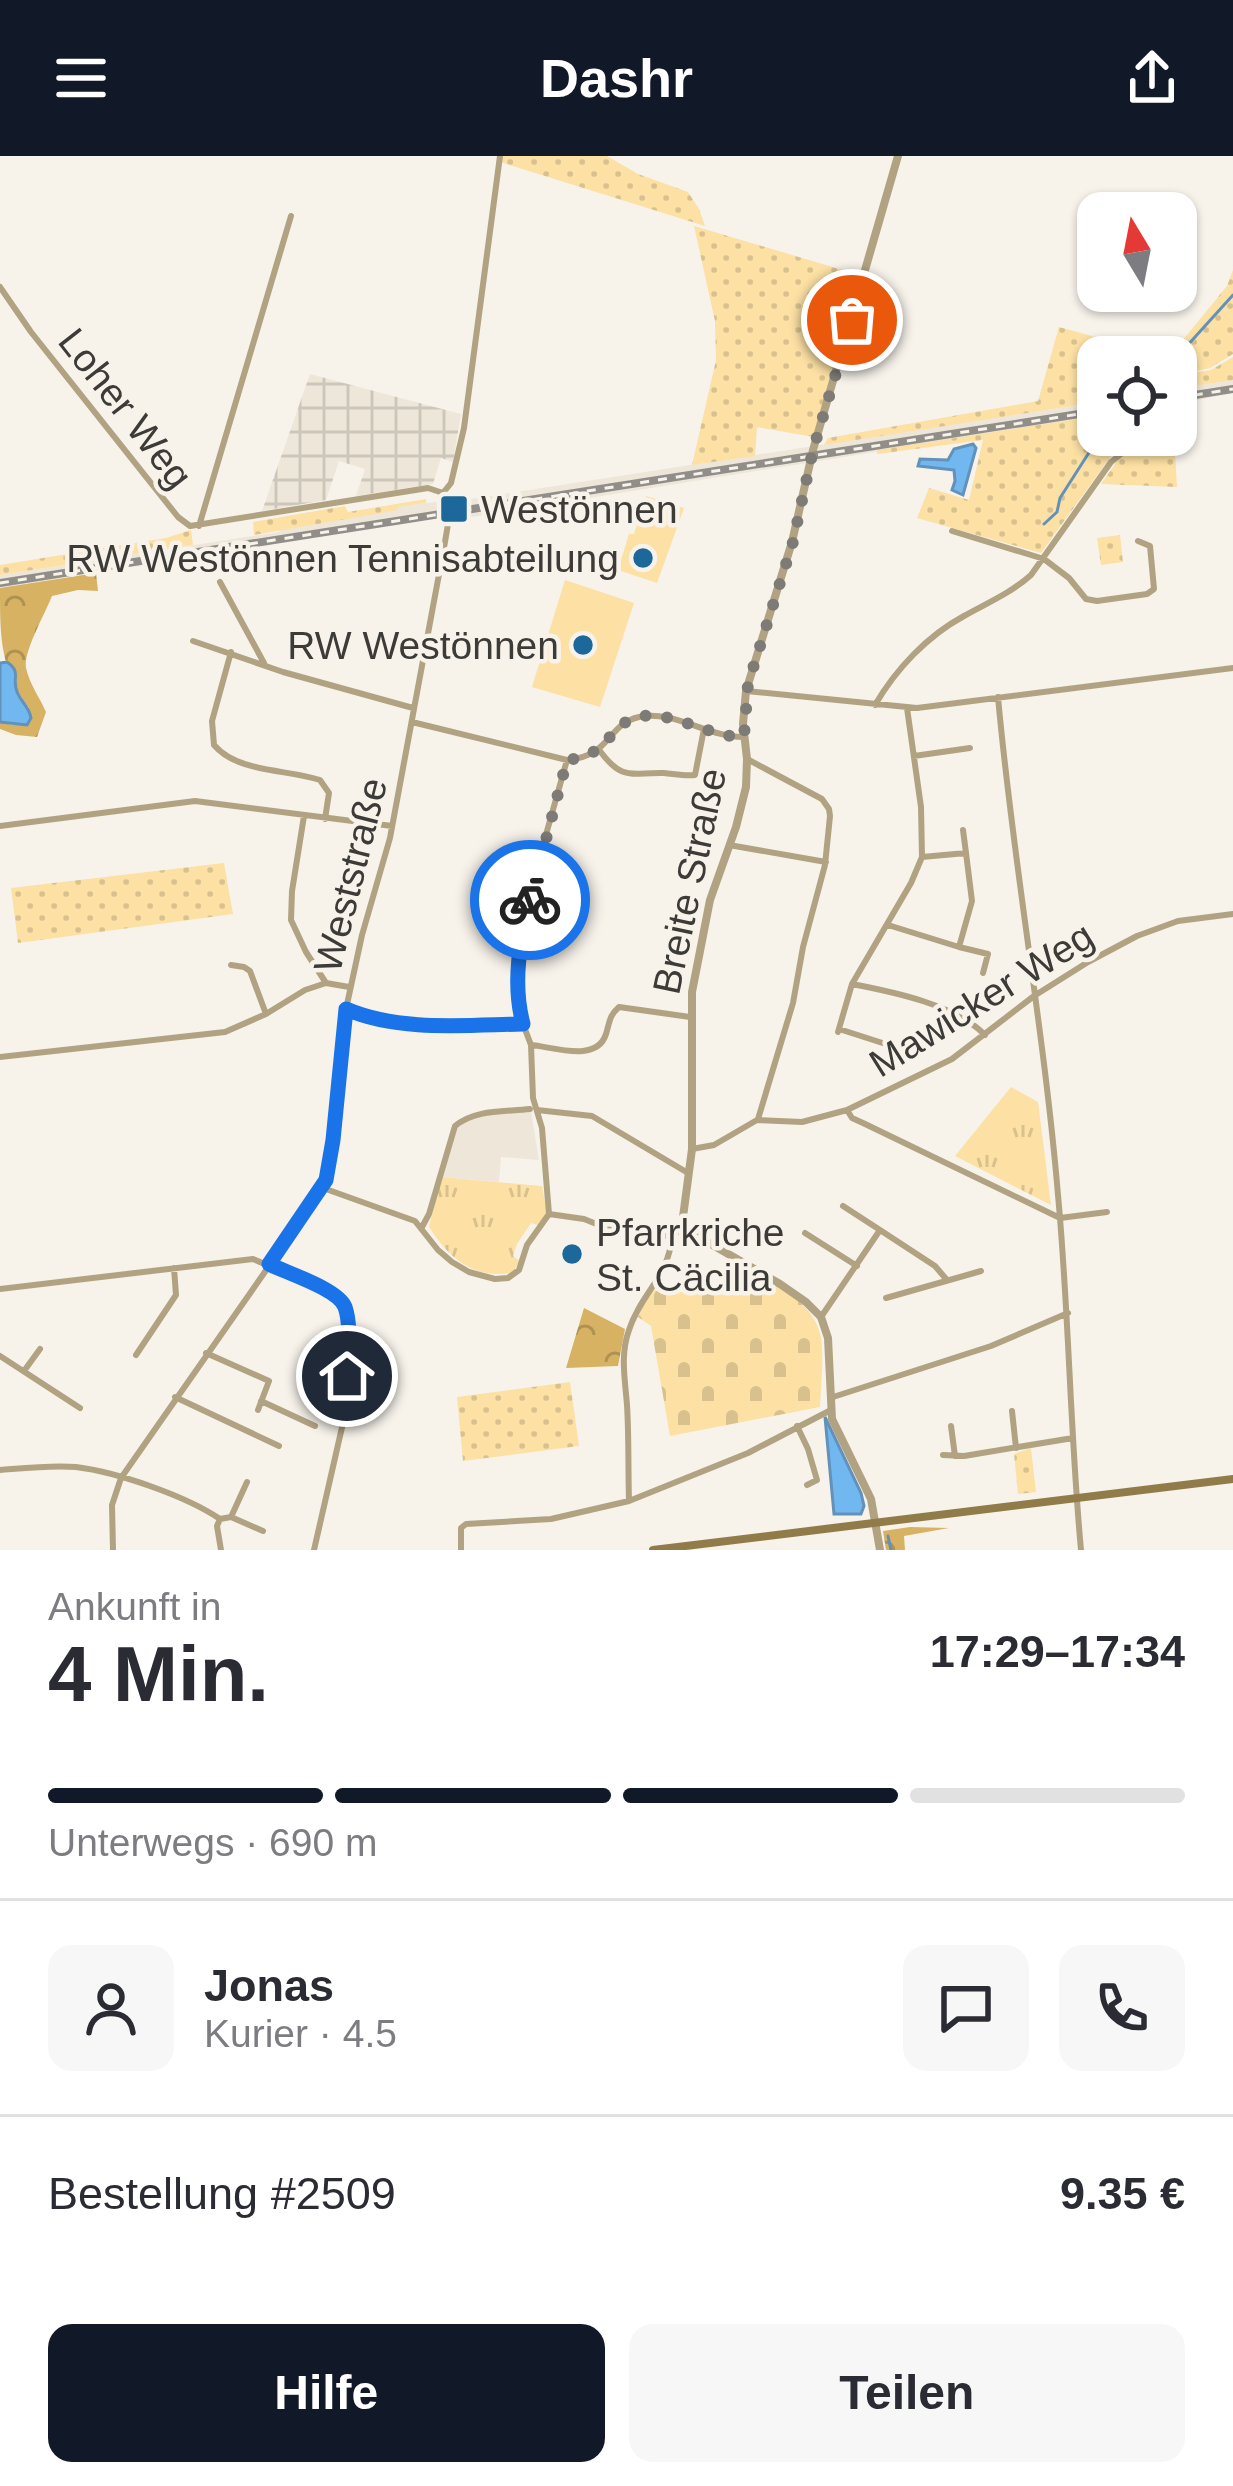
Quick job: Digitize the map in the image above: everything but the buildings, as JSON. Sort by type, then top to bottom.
[{"type":"main road","points":[[653,1550],[1233,1478]]},
{"type":"street","name":"Weststraße","points":[[113,1550],[112,1505],[122,1478],[323,1188],[332,1154],[350,987],[392,826],[449,518],[443,493],[451,483],[464,428],[500,156]]},
{"type":"street","name":"Breite Straße","points":[[687,1226],[683,1217],[692,1149],[690,1017],[698,949],[713,887],[743,800],[746,691],[793,542],[813,450],[898,156]]},
{"type":"street","points":[[199,526],[291,216]]},
{"type":"street","name":"Loher Weg","points":[[0,287],[178,517],[190,526],[428,488],[443,493]]},
{"type":"street","points":[[875,705],[921,647],[958,619],[1016,588],[1044,559],[1082,500],[1119,456]]},
{"type":"street","points":[[952,531],[1044,559],[1070,578],[1086,599],[1097,601],[1147,594],[1156,586],[1150,546],[1138,541]]},
{"type":"street","points":[[220,582],[266,666]]},
{"type":"street","points":[[193,641],[415,708]]},
{"type":"street","points":[[231,652],[212,721],[214,745],[240,762],[320,780],[329,793],[326,819]]},
{"type":"street","points":[[746,691],[908,708],[1233,668]]},
{"type":"street","points":[[998,697],[1060,1218],[1081,1550]]},
{"type":"street","points":[[895,1047],[838,1030],[852,984],[922,857],[921,807],[908,708]]},
{"type":"street","points":[[412,722],[567,760],[600,750],[621,726],[638,717],[659,717],[744,737]]},
{"type":"street","points":[[600,750],[626,775],[690,777],[695,775],[704,729]]},
{"type":"street","points":[[914,756],[970,748]]},
{"type":"street","points":[[747,759],[822,799],[830,835],[794,1003],[757,1120]]},
{"type":"street","points":[[323,1188],[404,1216],[422,1227],[452,1262],[479,1276],[508,1278],[520,1270],[527,1245],[549,1214],[542,1128],[534,1109],[531,1045],[517,979],[521,934],[567,760]]},
{"type":"street","points":[[0,826],[195,802],[392,826]]},
{"type":"street","points":[[304,816],[291,920],[326,983]]},
{"type":"street","points":[[959,947],[972,902],[963,830]]},
{"type":"street","points":[[729,845],[826,862]]},
{"type":"street","points":[[922,857],[965,853]]},
{"type":"street","name":"Mawicker Weg","points":[[692,1149],[714,1145],[757,1120],[802,1122],[847,1110],[929,1071],[1034,996],[1154,928],[1233,914]]},
{"type":"street","points":[[887,925],[988,954],[983,973]]},
{"type":"street","points":[[231,965],[250,971],[266,1014]]},
{"type":"street","points":[[0,1057],[225,1032],[305,990],[326,983],[350,987]]},
{"type":"street","points":[[852,984],[950,1011],[985,1035]]},
{"type":"street","points":[[531,1045],[594,1050],[603,1043],[611,1012],[619,1007],[690,1017]]},
{"type":"street","points":[[346,1009],[367,1018],[438,1025],[523,1024]]},
{"type":"street","points":[[422,1227],[455,1126],[475,1115],[534,1109],[600,1119],[688,1173]]},
{"type":"street","points":[[847,1110],[862,1123],[1060,1218],[1107,1212]]},
{"type":"street","points":[[843,1206],[935,1267],[947,1280]]},
{"type":"street","points":[[549,1214],[584,1219],[624,1235],[672,1236],[687,1226],[780,1284],[821,1317],[828,1338],[830,1411],[871,1498],[880,1550]]},
{"type":"street","points":[[821,1317],[880,1230]]},
{"type":"street","points":[[806,1233],[857,1266]]},
{"type":"street","points":[[628,1501],[625,1346],[640,1306],[668,1263],[672,1236]]},
{"type":"street","points":[[0,1289],[253,1259],[333,1293],[346,1310],[348,1401],[314,1550]]},
{"type":"street","points":[[136,1355],[176,1295],[174,1268]]},
{"type":"street","points":[[886,1298],[981,1270]]},
{"type":"street","points":[[830,1398],[992,1346],[1068,1313]]},
{"type":"street","points":[[25,1371],[40,1349]]},
{"type":"street","points":[[206,1353],[269,1381],[260,1406],[315,1426]]},
{"type":"street","points":[[0,1356],[80,1408]]},
{"type":"street","points":[[176,1397],[279,1445]]},
{"type":"street","points":[[460,1550],[460,1528],[466,1524],[551,1519],[628,1501],[748,1454],[830,1411]]},
{"type":"street","points":[[1012,1411],[1016,1448]]},
{"type":"street","points":[[797,1426],[817,1480],[807,1485]]},
{"type":"street","points":[[951,1426],[955,1456]]},
{"type":"street","points":[[943,1455],[1072,1438]]},
{"type":"street","points":[[0,1470],[77,1467],[149,1486],[220,1519],[231,1517],[263,1531]]},
{"type":"street","points":[[231,1517],[247,1482]]},
{"type":"street","points":[[220,1519],[220,1550]]},
{"type":"shaded area","points":[[310,374],[461,414],[453,462],[441,458],[433,484],[356,496],[365,469],[339,461],[326,500],[262,511]]},
{"type":"shaded area","points":[[1233,380],[1233,393],[1197,400],[1197,386]]},
{"type":"shaded area","points":[[1077,405],[1077,419],[0,588],[0,575],[279,532],[397,507]]},
{"type":"shaded area","points":[[531,1111],[539,1160],[501,1157],[499,1182],[442,1177],[463,1122],[483,1115]]},
{"type":"green space","points":[[501,156],[607,156],[638,174],[688,192],[705,226],[500,162]]},
{"type":"green space","points":[[694,226],[863,276],[814,437],[757,427],[755,456],[692,465],[716,360],[715,321]]},
{"type":"green space","points":[[1233,270],[1233,354],[1197,371],[1197,336],[1186,336],[1227,286]]},
{"type":"green space","points":[[1059,327],[1092,336],[1077,336],[1077,405],[824,445],[828,438],[1038,401]]},
{"type":"green space","points":[[1233,357],[1233,380],[1197,386],[1197,372]]},
{"type":"green space","points":[[1077,419],[1077,456],[1111,456],[1041,553],[917,518],[929,488],[969,500],[983,440],[877,454],[877,450]]},
{"type":"green space","points":[[1175,456],[1177,487],[1101,484],[1120,457]]},
{"type":"green space","points":[[646,496],[684,508],[657,583],[618,570]]},
{"type":"green space","points":[[426,499],[426,503],[398,510],[254,535],[253,522],[345,506],[348,512]]},
{"type":"green space","points":[[191,530],[193,545],[0,575],[0,565]]},
{"type":"green space","points":[[1120,535],[1123,562],[1101,565],[1097,538]]},
{"type":"green space","points":[[96,573],[98,591],[52,596],[31,643],[26,668],[46,712],[37,737],[0,729],[0,722],[13,725],[29,708],[12,679],[4,652],[0,588]]},
{"type":"green space","name":"RW Westönnen","points":[[565,580],[634,603],[600,707],[532,687]]},
{"type":"green space","points":[[224,863],[233,914],[18,943],[11,888]]},
{"type":"green space","points":[[1011,1087],[1038,1102],[1051,1205],[955,1156]]},
{"type":"green space","points":[[441,1177],[542,1186],[547,1214],[538,1225],[531,1223],[517,1244],[513,1256],[520,1261],[512,1273],[485,1273],[463,1264],[437,1238],[429,1227]]},
{"type":"green space","points":[[735,1262],[799,1301],[817,1324],[822,1355],[820,1407],[670,1436],[651,1326],[638,1317],[651,1290],[728,1295]]},
{"type":"green space","points":[[584,1308],[625,1329],[618,1366],[566,1368]]},
{"type":"green space","points":[[570,1382],[579,1446],[463,1461],[457,1397]]},
{"type":"green space","points":[[1031,1448],[1036,1492],[1018,1494],[1014,1454]]},
{"type":"green space","points":[[949,1528],[904,1536],[905,1550],[886,1550],[883,1531]]},
{"type":"water","points":[[973,444],[976,448],[963,495],[952,490],[954,470],[918,466],[920,459],[948,460],[954,449]]},
{"type":"water","points":[[7,662],[30,714],[27,725],[0,722],[0,663]]},
{"type":"water","points":[[825,1417],[861,1493],[861,1514],[834,1514]]},
{"type":"waterway","points":[[1196,336],[1233,295]]},
{"type":"waterway","points":[[1044,524],[1057,512],[1060,498],[1087,456]]},
{"type":"waterway","points":[[888,1536],[891,1550]]},
{"type":"railway","points":[[1197,395],[1233,389]]},
{"type":"railway","points":[[0,583],[1077,414]]},
{"type":"way so far","points":[[530,900],[567,760],[600,750],[628,720],[649,715],[744,737],[748,684],[793,542],[813,450],[852,320]]},
{"type":"place","name":"Westönnen","points":[[454,509]]},
{"type":"place","name":"RW Westönnen Tennisabteilung","points":[[643,558]]},
{"type":"place","name":"RW Westönnen","points":[[583,645]]},
{"type":"place","name":"Pfarrkriche St. Cäcilia","points":[[572,1254]]},
{"type":"route","points":[[347,1376],[343,1302],[269,1264],[320,1192],[330,1167],[346,1009],[367,1018],[438,1025],[523,1024],[518,957],[530,900]]}]
